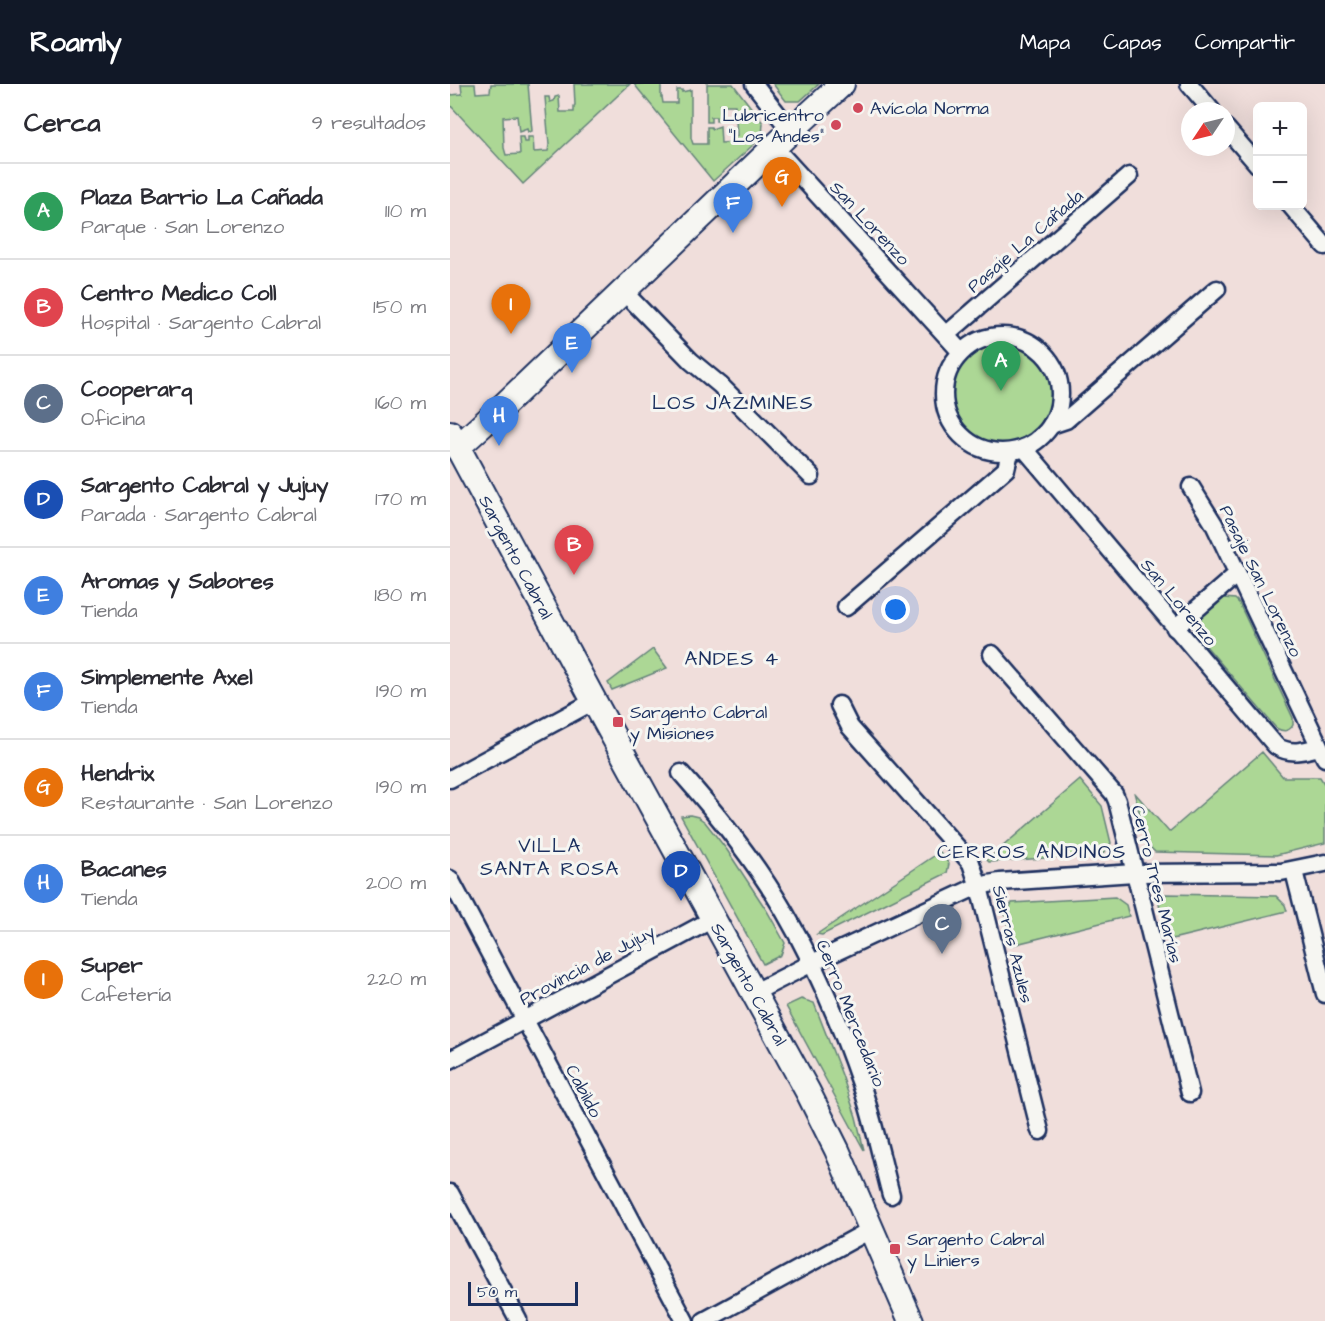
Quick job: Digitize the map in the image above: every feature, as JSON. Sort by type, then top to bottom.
[{"type":"main road","points":[[452,445],[500,410],[842,84]]},
{"type":"main road","name":"Sargento Cabral","points":[[452,445],[796,1071],[837,1150],[911,1321]]},
{"type":"street","name":"San Lorenzo","points":[[754,84],[782,139],[961,352]]},
{"type":"street","points":[[1189,84],[1204,102]]},
{"type":"street","points":[[1235,139],[1253,160]]},
{"type":"street","name":"Pasaje La Cañada","points":[[946,335],[1129,176]]},
{"type":"street","points":[[1294,210],[1325,246]]},
{"type":"street","points":[[1051,425],[1066,420],[1217,289]]},
{"type":"street","points":[[624,291],[691,361],[720,385],[812,476]]},
{"type":"street","points":[[1013,337],[1026,341],[1038,349],[1052,365],[1059,384],[1059,405],[1051,425],[1039,439],[1017,450],[997,452],[984,450],[972,444],[952,426],[945,407],[944,387],[953,362],[973,343],[985,338],[1013,337]]},
{"type":"street","name":"San Lorenzo","points":[[1017,450],[1276,746],[1292,752],[1322,752]]},
{"type":"street","points":[[846,607],[1006,469],[1017,450]]},
{"type":"street","name":"Pasaje San Lorenzo","points":[[1191,487],[1214,524],[1322,752]]},
{"type":"street","points":[[1175,628],[1238,574]]},
{"type":"street","name":"Cerro Tres Marías","points":[[992,654],[1114,794],[1190,1093]]},
{"type":"street","points":[[450,779],[594,701]]},
{"type":"street","name":"Sierras Azules","points":[[839,705],[850,727],[971,863],[1040,1131]]},
{"type":"street","name":"Cerro Mercedario","points":[[681,773],[709,804],[755,865],[783,909],[812,963],[860,1082],[891,1195]]},
{"type":"street","points":[[753,993],[812,963],[979,887],[1000,882],[1134,873],[1281,872],[1325,863]]},
{"type":"street","points":[[1294,871],[1325,994]]},
{"type":"street","name":"Cabildo","points":[[450,879],[685,1321]]},
{"type":"street","name":"Provincia de Jujuy","points":[[450,1060],[713,919]]},
{"type":"street","points":[[450,1193],[518,1318]]},
{"type":"street","points":[[704,1321],[872,1229]]},
{"type":"green space","points":[[461,84],[475,84],[476,93],[490,92],[491,84],[528,84],[532,131],[528,132],[527,129],[519,132],[517,116],[503,117],[506,155],[520,154],[519,137],[523,137],[524,142],[528,142],[528,137],[533,137],[534,152],[548,151],[545,97],[549,97],[550,102],[559,96],[560,112],[574,112],[574,84],[630,84],[523,184],[450,105],[450,95],[462,94]]},
{"type":"green space","points":[[634,84],[661,84],[663,103],[677,103],[677,90],[682,90],[682,92],[691,90],[691,138],[693,144],[707,144],[707,127],[712,129],[720,126],[721,143],[736,142],[735,105],[720,105],[720,121],[716,121],[716,117],[711,117],[711,122],[707,122],[707,84],[733,84],[763,123],[762,137],[713,181]]},
{"type":"green space","points":[[773,84],[819,84],[800,101],[786,101]]},
{"type":"green space","points":[[1001,344],[1020,348],[1036,359],[1047,375],[1051,394],[1047,413],[1036,429],[1020,440],[1001,444],[982,440],[966,429],[955,413],[951,394],[955,375],[966,359],[982,348]]},
{"type":"green space","points":[[1224,598],[1235,599],[1239,603],[1293,718],[1293,725],[1288,730],[1283,731],[1276,728],[1194,632],[1193,625],[1197,620]]},
{"type":"green space","points":[[653,649],[667,668],[612,690],[608,683]]},
{"type":"green space","points":[[1262,752],[1283,777],[1320,777],[1325,785],[1325,843],[1276,855],[1155,852],[1148,845],[1134,792],[1169,832]]},
{"type":"green space","points":[[1080,780],[1102,806],[1111,843],[1103,854],[989,862],[987,860]]},
{"type":"green space","points":[[690,815],[705,822],[727,850],[767,911],[785,943],[781,955],[763,964],[681,816]]},
{"type":"green space","points":[[940,852],[949,864],[947,873],[822,935],[817,934]]},
{"type":"green space","points":[[1165,894],[1276,896],[1285,905],[1287,911],[1168,940],[1159,904]]},
{"type":"green space","points":[[1115,897],[1126,905],[1129,916],[1012,945],[1005,914],[1012,903]]},
{"type":"green space","points":[[801,999],[814,1003],[842,1075],[864,1150],[786,1006]]},
{"type":"place","name":"Avícola Norma","points":[[858,108]]},
{"type":"place","name":"Lubricentro \"Los Andes\"","points":[[836,125]]},
{"type":"place","name":"Hendrix","points":[[782,207]]},
{"type":"place","name":"Simplemente Axel","points":[[733,233]]},
{"type":"place","name":"Super","points":[[511,334]]},
{"type":"place","name":"Aromas y Sabores","points":[[572,373]]},
{"type":"place","name":"Plaza Barrio La Cañada","points":[[1001,391]]},
{"type":"place","name":"Bacanes","points":[[499,446]]},
{"type":"place","name":"Centro Medico Coll","points":[[574,575]]},
{"type":"place","name":"Sargento Cabral y Misiones","points":[[618,722]]},
{"type":"place","name":"Sargento Cabral y Jujuy","points":[[681,901]]},
{"type":"place","name":"Cooperarq","points":[[942,954]]},
{"type":"place","name":"Sargento Cabral y Liniers","points":[[895,1249]]},
{"type":"district","name":"LOS JAZMINES","points":[[733,402]]},
{"type":"district","name":"ANDES 4","points":[[732,658]]},
{"type":"district","name":"CERROS ANDINOS","points":[[1032,851]]},
{"type":"district","name":"VILLA SANTA ROSA","points":[[550,856]]}]
